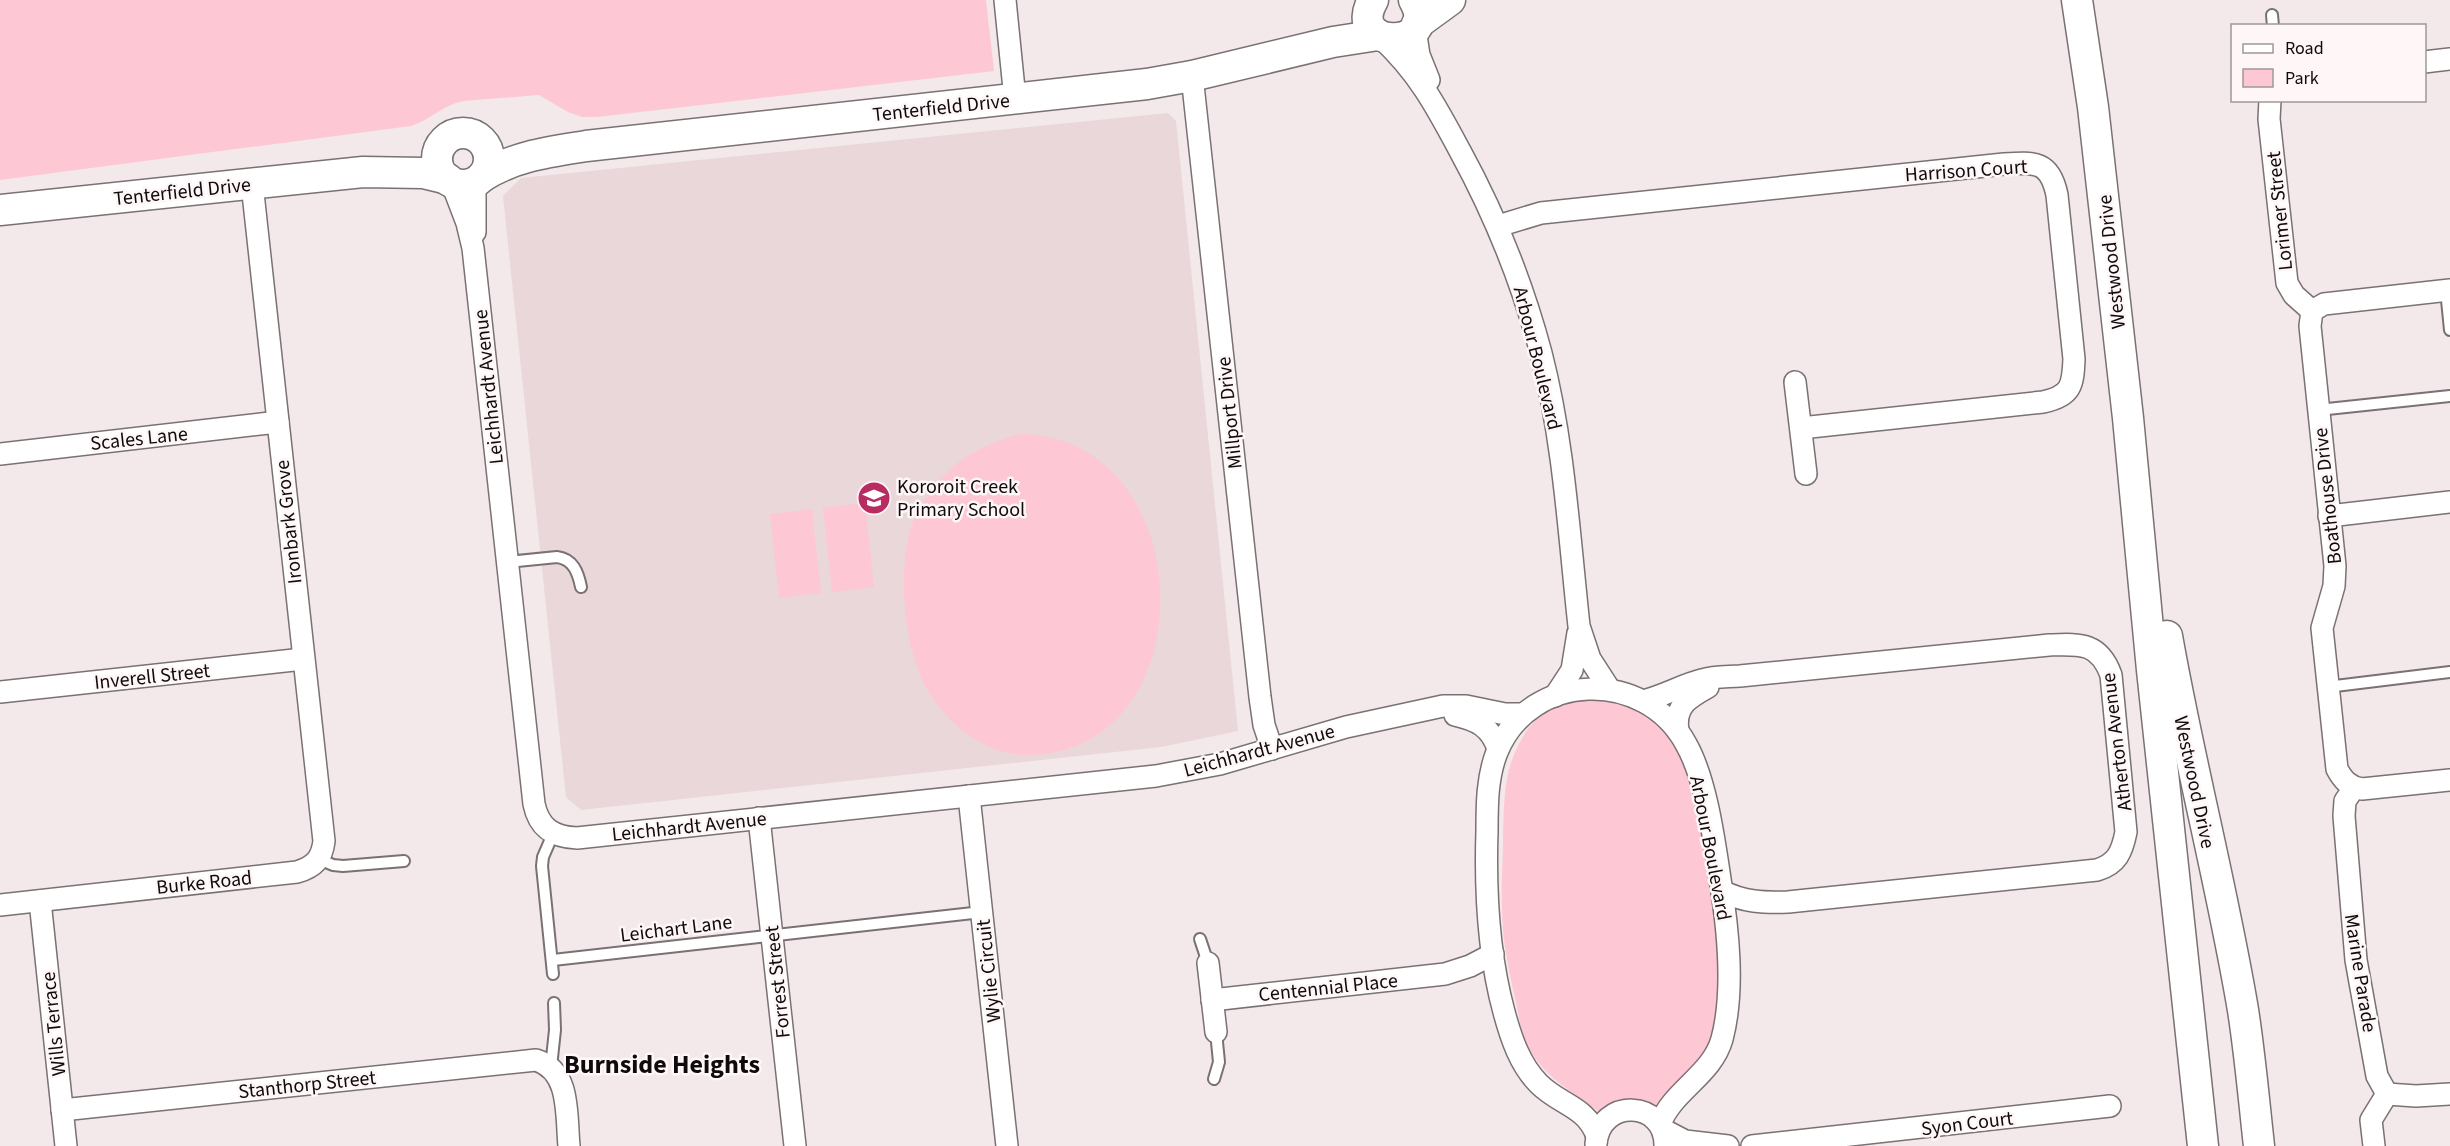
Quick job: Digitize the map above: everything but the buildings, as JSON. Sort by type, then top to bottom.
[{"type":"street","points":[[1005,0],[1015,99]]},
{"type":"street","points":[[1436,107],[1431,84],[1419,55],[1415,18],[1450,0]]},
{"type":"street","name":"Westwood Drive","points":[[2077,0],[2093,107],[2128,418],[2152,670],[2203,1146]]},
{"type":"street","name":"Westwood Drive","points":[[2093,107],[2094,0]]},
{"type":"street","points":[[1371,2],[1369,22],[1379,36],[1409,64],[1436,107]]},
{"type":"street","name":"Tenterfield Drive","points":[[1294,51],[1346,29],[1371,2]]},
{"type":"street","name":"Tenterfield Drive","points":[[0,210],[363,172],[423,173],[464,180],[519,159],[586,146],[1137,85],[1192,76],[1294,51],[1379,36],[1395,40],[1403,38],[1415,18]]},
{"type":"street","points":[[2426,62],[2450,59]]},
{"type":"street","name":"Millport Drive","points":[[1192,76],[1260,697],[1264,725],[1272,749]]},
{"type":"street","name":"Lorimer Street","points":[[2270,102],[2268,119],[2287,283],[2294,295],[2312,311]]},
{"type":"street","name":"Arbour Boulevard","points":[[1436,107],[1498,226],[1531,319],[1554,414],[1579,626]]},
{"type":"street","points":[[459,133],[476,136],[487,147],[489,154],[487,169],[464,180],[441,171],[437,155],[442,144],[451,136],[459,133]]},
{"type":"street","name":"Tenterfield Drive","points":[[476,136],[505,144],[586,146]]},
{"type":"street","name":"Tenterfield Drive","points":[[363,172],[404,161],[442,144]]},
{"type":"street","name":"Harrison Court","points":[[1498,226],[1541,213],[2004,164],[2028,162],[2050,173],[2057,195],[2074,359],[2074,374],[2068,392],[2061,397],[2043,402],[1801,428]]},
{"type":"street","name":"Leichhardt Avenue","points":[[464,180],[467,223],[473,248],[534,804],[539,821],[553,834],[577,838],[1155,776],[1220,764],[1346,727],[1412,712]]},
{"type":"street","name":"Ironbark Grove","points":[[252,184],[324,841],[319,859]]},
{"type":"street","points":[[2312,311],[2333,301],[2448,290]]},
{"type":"street","name":"Boathouse Drive","points":[[2312,311],[2310,326],[2335,566],[2334,586],[2322,628],[2337,769],[2343,781],[2354,788]]},
{"type":"street","points":[[1795,382],[1806,474]]},
{"type":"street","name":"Westwood Drive","points":[[2128,418],[2174,678],[2240,994],[2259,1146]]},
{"type":"street","name":"Scales Lane","points":[[0,454],[278,422]]},
{"type":"street","points":[[2329,516],[2450,502]]},
{"type":"street","points":[[1579,626],[1590,659],[1610,690]]},
{"type":"street","points":[[1555,696],[1572,670],[1579,626]]},
{"type":"street","name":"Atherton Avenue","points":[[1740,676],[2074,644],[2090,648],[2100,654],[2111,675],[2126,832],[2121,851],[2113,863],[2097,870],[1788,902]]},
{"type":"street","name":"Inverell Street","points":[[0,692],[303,659]]},
{"type":"street","points":[[1643,701],[1660,697],[1704,679],[1740,676]]},
{"type":"street","points":[[1678,731],[1676,718],[1680,707],[1708,687],[1740,676]]},
{"type":"street","name":"Arbour Boulevard","points":[[1596,1143],[1592,1122],[1577,1109],[1548,1092],[1529,1071],[1511,1036],[1493,954],[1487,910],[1486,859],[1488,792],[1490,774],[1498,749],[1522,714],[1555,696],[1590,688],[1610,690],[1643,701],[1654,708],[1678,731],[1694,759],[1722,891],[1727,931],[1728,1000],[1721,1042],[1715,1056],[1704,1071],[1668,1106],[1662,1133]]},
{"type":"street","points":[[1412,712],[1453,705],[1505,714],[1522,714]]},
{"type":"street","points":[[1412,712],[1453,714],[1476,721],[1488,729],[1498,749]]},
{"type":"street","points":[[2354,788],[2450,780]]},
{"type":"street","name":"Marine Parade","points":[[2354,788],[2345,801],[2344,816],[2356,960],[2377,1076],[2387,1094]]},
{"type":"street","name":"Wylie Circuit","points":[[969,796],[1007,1146]]},
{"type":"street","name":"Forrest Street","points":[[759,818],[795,1146]]},
{"type":"street","name":"Burke Road","points":[[0,905],[297,872],[306,870],[319,859]]},
{"type":"street","points":[[1722,891],[1748,901],[1788,902]]},
{"type":"street","name":"Wills Terrace","points":[[40,901],[66,1146]]},
{"type":"street","points":[[1727,931],[1742,916],[1788,902]]},
{"type":"street","points":[[1445,974],[1470,966],[1493,954]]},
{"type":"street","points":[[1208,963],[1216,1032]]},
{"type":"street","points":[[1445,974],[1482,979],[1500,993]]},
{"type":"street","name":"Centennial Place","points":[[1212,1000],[1445,974]]},
{"type":"street","name":"Stanthorp Street","points":[[62,1110],[525,1060],[536,1060],[551,1067]]},
{"type":"street","points":[[551,1067],[560,1078],[563,1089],[569,1146]]},
{"type":"street","points":[[2374,1146],[2372,1120],[2387,1094],[2416,1096],[2450,1094]]},
{"type":"street","name":"Syon Court","points":[[1752,1146],[2110,1106]]},
{"type":"street","points":[[1596,1143],[1607,1119],[1624,1110],[1644,1112],[1662,1133],[1685,1141],[1728,1146]]},
{"type":"lane","points":[[2448,290],[2450,330]]},
{"type":"lane","points":[[2318,410],[2450,396]]},
{"type":"lane","points":[[507,562],[564,558],[576,570],[581,587]]},
{"type":"lane","points":[[2328,687],[2450,672]]},
{"type":"lane","points":[[553,834],[543,857],[542,866],[553,974]]},
{"type":"lane","points":[[319,859],[333,865],[343,866],[404,861]]},
{"type":"lane","name":"Leichart Lane","points":[[553,960],[982,912]]},
{"type":"lane","points":[[1200,939],[1208,963]]},
{"type":"lane","points":[[551,1067],[555,1030],[554,1004]]},
{"type":"lane","points":[[1214,1079],[1219,1062],[1216,1032]]},
{"type":"shaded area","name":"Kororoit Creek Primary School","points":[[1168,113],[1176,121],[1238,731],[1161,747],[581,810],[566,797],[503,196],[521,178]]},
{"type":"green space","points":[[0,0],[986,0],[994,71],[597,117],[582,117],[568,112],[539,95],[463,101],[411,126],[0,180]]},
{"type":"green space","points":[[1021,434],[1081,449],[1124,486],[1151,537],[1160,596],[1153,655],[1128,706],[1086,742],[1026,755],[1011,754],[996,749],[968,735],[935,702],[919,671],[912,650],[907,627],[904,578],[909,533],[916,515],[935,485],[959,462],[973,453],[988,445]]},
{"type":"green space","points":[[865,503],[874,587],[832,592],[823,508]]},
{"type":"green space","points":[[812,509],[821,593],[779,598],[770,514]]},
{"type":"green space","points":[[1585,697],[1635,703],[1683,746],[1717,886],[1720,1033],[1662,1107],[1641,1101],[1604,1116],[1552,1077],[1535,1058],[1528,1046],[1522,1030],[1511,979],[1502,920],[1504,801],[1507,777],[1514,753],[1526,732],[1540,717],[1556,707]]},
{"type":"place","name":"Kororoit Creek Primary School","points":[[874,498]]},
{"type":"district","name":"Burnside Heights","points":[[662,1064]]}]
